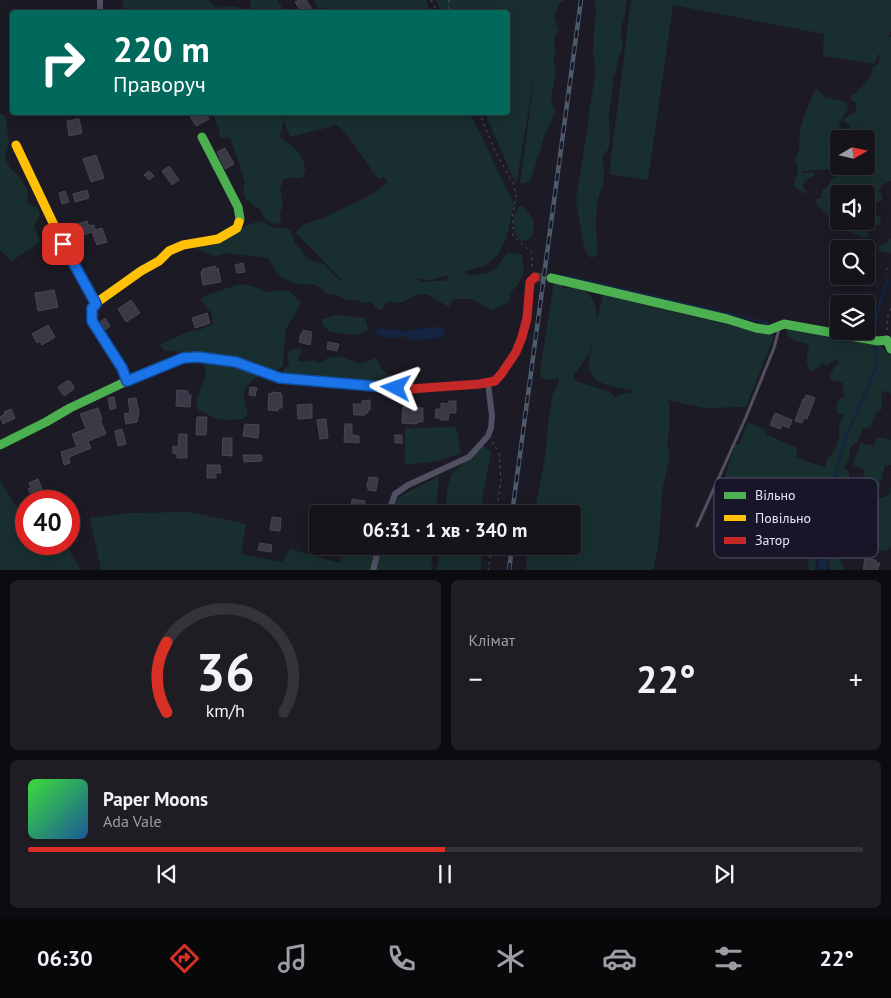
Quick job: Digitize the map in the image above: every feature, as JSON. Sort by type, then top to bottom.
[{"type":"street","points":[[127,381],[122,368],[92,321],[92,308],[169,252],[183,245],[218,238],[237,228],[240,219],[238,207],[202,137]]},
{"type":"street","points":[[16,145],[63,244],[96,304]]},
{"type":"street","points":[[0,445],[70,408],[127,381],[183,358],[198,357],[236,362],[280,378],[368,386],[410,389],[495,381],[516,352],[527,318],[530,282],[534,278]]},
{"type":"street","points":[[551,278],[727,319],[756,328],[769,330],[784,324],[878,340],[891,349]]},
{"type":"street","points":[[391,505],[395,494],[408,485],[469,457],[488,436],[492,416],[488,383]]},
{"type":"street","points":[[374,570],[378,555]]},
{"type":"lane","points":[[718,478],[774,348],[780,326]]},
{"type":"lane","points":[[697,526],[714,488]]},
{"type":"path","points":[[479,115],[495,151],[514,185],[516,198],[513,214],[513,236],[532,253],[534,278]]},
{"type":"path","points":[[886,268],[891,272]]},
{"type":"path","points":[[878,340],[891,307]]},
{"type":"path","points":[[488,436],[499,453],[501,480],[497,505]]},
{"type":"path","points":[[488,570],[490,555]]},
{"type":"green space","points":[[123,0],[205,0],[217,8],[233,6],[244,10],[127,10],[122,6]]},
{"type":"green space","points":[[250,0],[277,0],[284,10],[251,10]]},
{"type":"green space","points":[[314,0],[426,0],[430,10],[327,10],[325,7],[319,10]]},
{"type":"green space","points":[[436,0],[537,0],[536,3],[539,0],[565,0],[558,5],[554,18],[559,30],[554,37],[555,55],[553,58],[556,71],[551,99],[555,112],[543,139],[530,182],[520,183],[536,66],[516,185],[486,115],[510,115],[510,10],[440,10]]},
{"type":"green space","points":[[595,0],[627,0],[621,35],[623,47],[618,59],[616,73],[612,78],[609,114],[610,143],[602,157],[604,178],[598,199],[596,220],[598,254],[592,258],[584,248],[576,200],[595,78],[593,54]]},
{"type":"green space","points":[[631,0],[891,0],[891,31],[888,37],[891,37],[891,181],[881,186],[879,191],[882,195],[882,200],[875,203],[875,185],[830,185],[830,218],[821,209],[815,199],[821,198],[822,190],[836,176],[875,175],[875,130],[850,130],[850,126],[843,120],[856,110],[856,103],[851,100],[851,95],[856,93],[873,73],[872,68],[878,64],[881,51],[874,64],[823,56],[824,34],[673,5],[648,180],[609,174]]},
{"type":"green space","points":[[817,88],[823,95],[822,97],[845,101],[848,107],[838,126],[844,130],[830,130],[830,169],[804,171],[803,169],[802,173],[812,172],[815,175],[805,180],[803,187],[807,192],[805,194],[794,186],[798,170],[795,159],[799,149],[800,133],[811,98]]},
{"type":"green space","points":[[0,113],[5,116],[9,142],[5,158],[10,168],[19,176],[28,191],[27,203],[38,208],[40,215],[34,225],[40,242],[12,261],[0,250]]},
{"type":"green space","points":[[213,115],[471,115],[514,204],[506,239],[498,254],[486,265],[463,272],[472,276],[490,272],[495,269],[507,253],[521,254],[524,268],[523,274],[511,292],[508,302],[492,310],[472,299],[455,299],[449,307],[431,296],[421,294],[399,303],[387,302],[380,310],[371,301],[362,303],[357,300],[346,300],[337,295],[328,294],[315,284],[304,285],[289,281],[277,272],[268,258],[228,253],[215,256],[194,249],[216,244],[245,226],[260,221],[276,228],[285,228],[291,231],[294,241],[307,258],[324,264],[333,275],[343,281],[296,233],[304,224],[321,219],[369,196],[388,182],[384,177],[379,179],[376,176],[351,141],[334,123],[334,126],[290,137],[283,118],[280,137],[300,155],[305,166],[305,172],[302,178],[286,178],[283,180],[280,190],[283,204],[280,213],[281,219],[280,223],[273,224],[264,218],[260,209],[250,201],[247,201],[243,192],[245,183],[231,139],[227,137],[220,138],[219,128]],"holes":[[[449,275],[443,281],[422,282],[414,278],[430,280]]]},
{"type":"green space","points":[[520,206],[529,213],[533,219],[534,226],[531,237],[523,241],[516,235],[513,225],[514,216]]},
{"type":"green space","points":[[875,215],[880,216],[881,223],[876,225]]},
{"type":"green space","points":[[846,230],[867,230],[868,237],[862,237]]},
{"type":"green space","points":[[891,238],[891,253],[879,251],[879,246]]},
{"type":"green space","points":[[554,282],[561,283],[564,289],[579,289],[590,295],[596,307],[597,321],[603,295],[774,336],[746,407],[703,408],[668,400],[670,426],[667,444],[670,454],[662,491],[660,529],[653,570],[526,570],[527,555],[581,555],[581,505],[536,505],[546,452],[548,422],[553,393],[559,385],[559,378],[548,380],[541,377],[540,371]],"holes":[[[593,343],[589,363],[590,371],[599,382],[636,392],[615,397],[610,392],[575,381],[574,375],[589,354]]]},
{"type":"green space","points":[[240,284],[267,292],[289,291],[301,303],[286,329],[283,367],[259,376],[249,383],[244,396],[248,415],[243,419],[226,420],[215,418],[198,410],[196,402],[206,375],[204,363],[192,352],[165,351],[159,345],[188,332],[213,324],[212,314],[200,299]]},
{"type":"green space","points":[[337,315],[365,318],[367,331],[358,335],[330,332],[322,325],[322,319]]},
{"type":"green space","points":[[788,325],[807,328],[823,326],[830,329],[830,340],[866,340],[882,347],[891,355],[891,396],[888,391],[882,392],[882,409],[877,412],[870,427],[863,429],[858,441],[850,448],[849,459],[844,468],[849,472],[849,478],[725,478],[735,445],[739,445],[748,422],[766,430],[765,434],[797,448],[796,458],[825,467],[828,458],[835,450],[839,438],[839,426],[844,414],[837,414],[836,408],[839,399],[845,397],[842,392],[843,384],[833,381],[829,377],[834,367],[839,363],[839,360],[835,359],[828,365],[822,363],[812,371],[807,364],[808,344],[795,341],[787,334]]},
{"type":"green space","points":[[299,348],[302,350],[298,359],[299,362],[312,360],[318,363],[330,358],[341,357],[362,363],[374,358],[390,377],[386,381],[372,382],[359,379],[339,381],[323,377],[299,376],[285,373],[283,370],[289,365],[287,352]]},
{"type":"green space","points":[[455,427],[461,454],[436,461],[405,465],[405,428]]},
{"type":"green space","points":[[877,437],[891,439],[891,465],[885,465],[878,492],[878,478],[863,478],[865,470],[853,465],[861,443],[874,446]]},
{"type":"green space","points":[[483,445],[491,452],[482,505],[446,505],[451,475]]},
{"type":"green space","points":[[439,476],[437,505],[395,505],[397,498]]},
{"type":"green space","points":[[0,480],[15,505],[15,555],[72,555],[81,570],[0,570]]},
{"type":"green space","points":[[891,487],[891,546],[885,551],[878,550],[878,498],[883,498],[889,494]]},
{"type":"green space","points":[[189,512],[246,524],[241,554],[282,562],[290,549],[340,563],[341,555],[432,555],[431,570],[101,570],[90,518],[128,513]]},
{"type":"green space","points":[[440,555],[482,555],[481,570],[437,570]]},
{"type":"green space","points":[[809,558],[816,558],[815,570],[809,570]]},
{"type":"green space","points":[[828,558],[839,558],[844,570],[830,570]]},
{"type":"water","points":[[443,327],[444,335],[417,340],[408,339],[404,336],[388,338],[377,335],[374,332],[379,329],[397,329],[404,332]]},
{"type":"water","points":[[819,558],[826,558],[828,570],[818,570]]},
{"type":"building","points":[[306,0],[313,10],[304,10],[303,8],[300,10],[295,2]]},
{"type":"building","points":[[207,115],[209,119],[196,126],[190,116]]},
{"type":"building","points":[[79,119],[82,133],[69,136],[67,121]]},
{"type":"building","points":[[225,148],[234,164],[225,169],[217,152]]},
{"type":"building","points":[[96,155],[104,178],[91,182],[83,159]]},
{"type":"building","points":[[169,166],[179,180],[172,185],[162,171]]},
{"type":"building","points":[[149,171],[154,176],[149,180],[144,175]]},
{"type":"building","points":[[87,190],[89,198],[75,202],[73,194]]},
{"type":"building","points":[[65,191],[69,202],[62,204],[59,193]]},
{"type":"building","points":[[87,221],[89,226],[94,225],[95,230],[102,228],[107,242],[97,245],[92,232],[75,238],[71,226]]},
{"type":"building","points":[[243,263],[245,272],[237,273],[235,265]]},
{"type":"building","points":[[215,266],[216,269],[218,268],[221,282],[203,285],[201,273],[203,269]]},
{"type":"building","points":[[54,290],[58,307],[38,311],[35,293]]},
{"type":"building","points":[[131,300],[140,313],[126,322],[118,309]]},
{"type":"building","points":[[207,313],[210,323],[195,328],[192,318]]},
{"type":"building","points":[[105,318],[110,326],[105,330],[99,323]]},
{"type":"building","points":[[48,325],[55,337],[42,345],[40,341],[37,343],[32,334]]},
{"type":"building","points":[[303,330],[312,332],[310,345],[299,342]]},
{"type":"building","points":[[328,342],[339,344],[337,351],[327,349]]},
{"type":"building","points":[[68,380],[74,389],[64,396],[58,387]]},
{"type":"building","points":[[250,387],[257,388],[255,396],[249,395]]},
{"type":"building","points":[[177,390],[188,391],[188,395],[191,395],[190,407],[176,406]]},
{"type":"building","points":[[272,392],[281,393],[282,395],[282,408],[279,408],[278,411],[268,410],[269,393],[272,394]]},
{"type":"building","points":[[806,395],[815,398],[807,419],[804,418],[802,423],[795,421]]},
{"type":"building","points":[[114,397],[116,408],[110,410],[108,398]]},
{"type":"building","points":[[136,398],[139,413],[137,422],[126,424],[124,414],[130,413],[128,399]]},
{"type":"building","points":[[370,400],[370,410],[368,410],[368,413],[365,413],[365,415],[354,415],[353,404],[362,404],[362,401]]},
{"type":"building","points":[[449,401],[456,401],[456,413],[449,413],[448,420],[435,418],[436,409],[441,409],[441,403],[448,404]]},
{"type":"building","points":[[312,404],[312,418],[298,419],[297,405]]},
{"type":"building","points":[[403,407],[423,408],[423,422],[417,422],[417,424],[402,423]]},
{"type":"building","points":[[98,408],[106,434],[88,441],[91,448],[69,457],[70,463],[64,465],[61,452],[77,447],[72,434],[86,429],[80,414]]},
{"type":"building","points":[[11,409],[15,418],[3,424],[0,417],[5,414],[4,412]]},
{"type":"building","points":[[775,413],[792,420],[789,428],[782,425],[780,429],[770,425]]},
{"type":"building","points":[[197,417],[207,417],[206,435],[196,435]]},
{"type":"building","points":[[326,419],[328,438],[320,439],[317,420]]},
{"type":"building","points":[[245,424],[259,425],[258,438],[243,436]]},
{"type":"building","points":[[345,424],[352,424],[352,435],[359,436],[359,443],[344,442]]},
{"type":"building","points":[[122,429],[126,444],[118,446],[115,431]]},
{"type":"building","points":[[179,434],[187,434],[187,458],[177,458],[177,454],[173,453],[173,446],[178,447]]},
{"type":"building","points":[[395,435],[402,435],[402,443],[395,443]]},
{"type":"building","points":[[223,438],[232,438],[232,456],[222,455]]},
{"type":"building","points":[[243,455],[261,455],[262,461],[244,462]]},
{"type":"building","points":[[207,465],[220,465],[221,473],[216,473],[216,478],[207,478]]},
{"type":"building","points":[[369,477],[378,478],[376,491],[368,490]]},
{"type":"building","points":[[38,479],[42,490],[29,490],[31,488],[29,483]]},
{"type":"building","points":[[352,499],[365,501],[364,505],[351,505]]},
{"type":"building","points":[[272,517],[281,518],[280,531],[270,530]]},
{"type":"building","points":[[260,543],[272,545],[271,552],[258,550]]},
{"type":"building","points":[[865,559],[876,560],[876,563],[880,563],[877,570],[863,570]]},
{"type":"waterway","points":[[562,276],[768,323]]},
{"type":"waterway","points":[[875,330],[877,315],[888,278]]},
{"type":"waterway","points":[[816,334],[847,342]]},
{"type":"waterway","points":[[834,478],[845,439],[877,366],[875,343]]},
{"type":"tunnel","points":[[535,277],[551,278]]},
{"type":"railway","points":[[513,505],[581,0]]},
{"type":"railway","points":[[509,570],[511,555]]},
{"type":"traffic: fast","points":[[202,137],[238,207],[239,222]]},
{"type":"traffic: fast","points":[[551,278],[727,319],[756,328],[769,330],[784,324],[878,341],[887,340],[891,349]]},
{"type":"traffic: fast","points":[[0,445],[70,408],[146,372],[183,358],[198,357],[235,362],[280,378]]},
{"type":"traffic: slow","points":[[16,145],[63,244],[96,303],[141,271],[159,261],[169,251],[183,245],[218,239],[237,228],[239,222]]},
{"type":"traffic: jam","points":[[280,378],[410,389],[480,384],[495,381],[516,352],[522,337],[527,318],[530,282],[535,277]]},
{"type":"route","points":[[63,244],[96,304],[92,308],[92,321],[122,368],[127,381],[183,358],[198,357],[236,362],[280,378],[396,388]]}]
